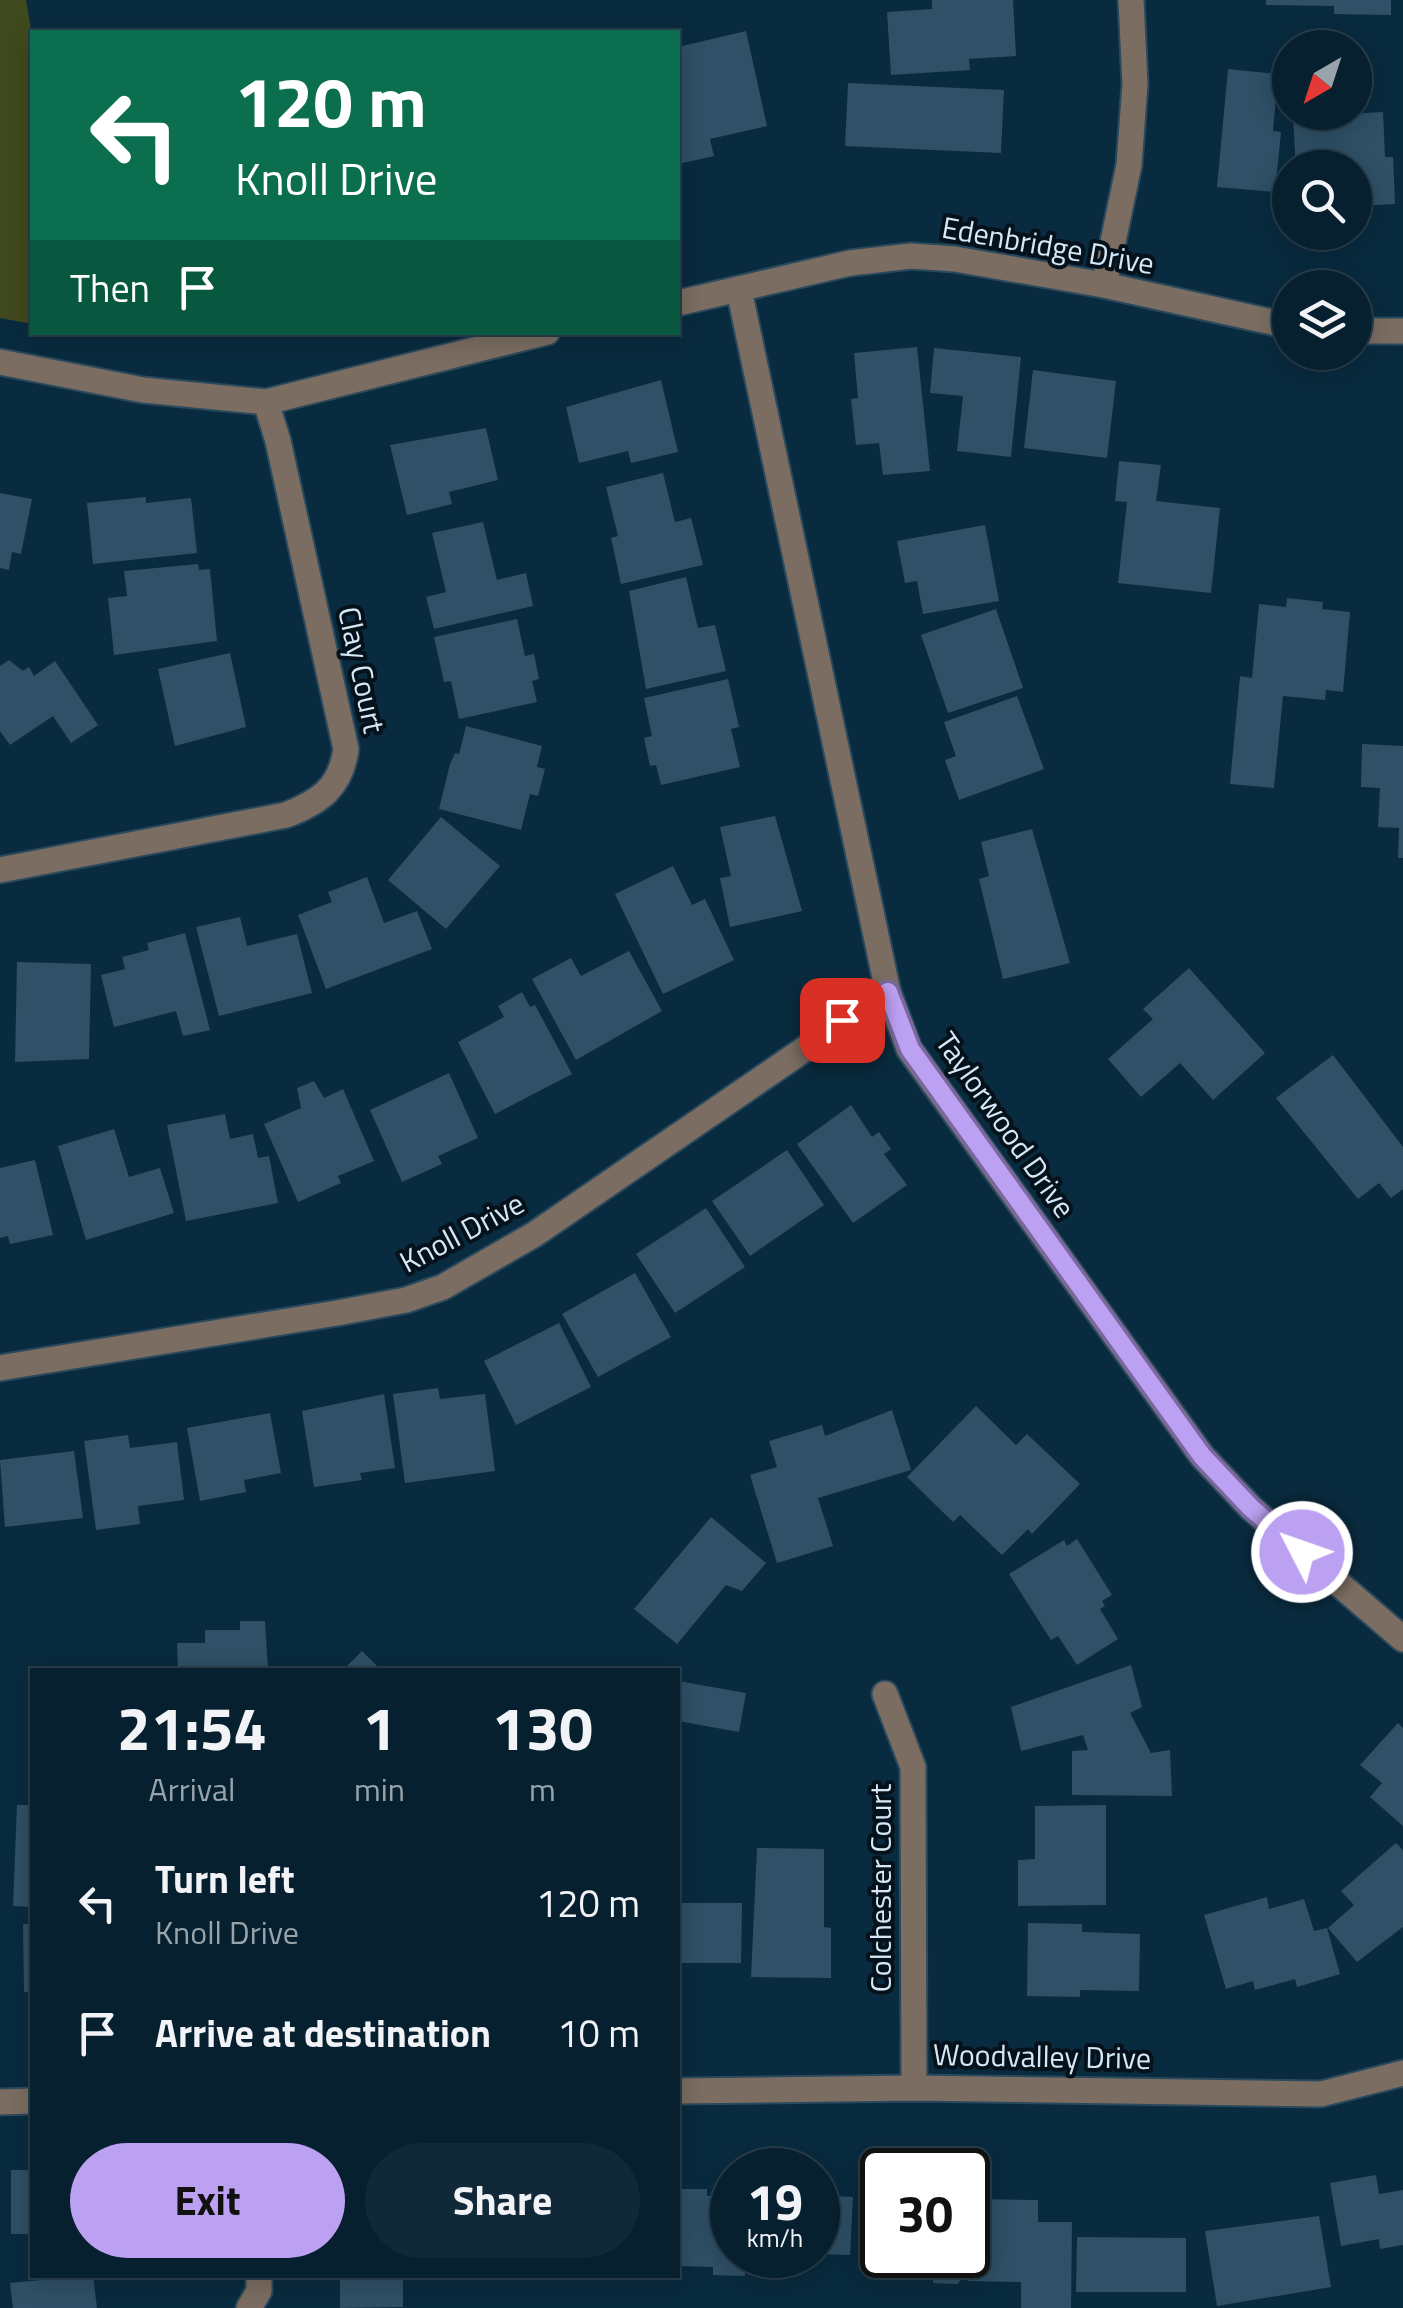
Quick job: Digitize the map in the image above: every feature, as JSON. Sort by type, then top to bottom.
[{"type":"street","points":[[1104,285],[1129,165],[1135,84],[1131,0]]},
{"type":"street","name":"Edenbridge Drive","points":[[680,302],[850,263],[911,256],[956,259],[1104,285],[1272,322]]},
{"type":"street","name":"Taylorwood Drive","points":[[739,290],[888,992],[910,1049],[1202,1456],[1251,1508],[1403,1639]]},
{"type":"street","points":[[1372,331],[1403,331]]},
{"type":"street","points":[[0,362],[143,390],[266,402],[534,335]]},
{"type":"street","name":"Clay Court","points":[[0,870],[286,815],[314,805],[330,790],[343,768],[346,750],[266,402]]},
{"type":"street","name":"Knoll Drive","points":[[0,1368],[337,1314],[406,1300],[443,1287],[535,1234],[888,992]]},
{"type":"street","name":"Colchester Court","points":[[885,1694],[913,1768],[914,2088]]},
{"type":"street","name":"Woodvalley Drive","points":[[680,2090],[914,2088],[1321,2094],[1403,2073]]},
{"type":"street","points":[[0,2102],[30,2101]]},
{"type":"street","points":[[249,2308],[259,2291],[259,2278]]},
{"type":"green space","points":[[0,0],[26,0],[31,30],[30,324],[0,318]]},
{"type":"building","points":[[932,0],[1013,0],[1016,56],[969,59],[970,70],[891,75],[887,12],[932,9]]},
{"type":"building","points":[[1266,0],[1391,0],[1391,15],[1334,14],[1334,6],[1266,5]]},
{"type":"building","points":[[746,31],[767,126],[710,139],[714,156],[680,164],[680,47]]},
{"type":"building","points":[[1228,69],[1272,73],[1272,130],[1281,132],[1279,150],[1272,150],[1272,192],[1217,187]]},
{"type":"building","points":[[848,83],[1004,90],[1001,153],[845,146]]},
{"type":"building","points":[[1383,112],[1385,157],[1393,157],[1395,204],[1372,205],[1372,150],[1295,150],[1294,130],[1372,130],[1372,113]]},
{"type":"building","points":[[917,347],[930,471],[883,475],[879,443],[856,445],[851,399],[858,398],[854,353]]},
{"type":"building","points":[[934,348],[1021,357],[1011,457],[957,451],[963,396],[930,393]]},
{"type":"building","points":[[1033,370],[1116,381],[1107,458],[1024,448]]},
{"type":"building","points":[[661,380],[678,452],[631,463],[628,451],[579,463],[566,407]]},
{"type":"building","points":[[486,428],[498,480],[449,492],[452,504],[407,515],[390,445]]},
{"type":"building","points":[[1119,461],[1161,465],[1156,501],[1220,508],[1211,593],[1118,583],[1127,502],[1115,501]]},
{"type":"building","points":[[663,473],[675,522],[691,518],[703,565],[621,584],[611,538],[618,536],[606,487]]},
{"type":"building","points":[[0,493],[32,499],[21,554],[12,552],[9,570],[0,568]]},
{"type":"building","points":[[146,497],[146,503],[191,498],[197,553],[93,564],[87,503]]},
{"type":"building","points":[[483,522],[497,580],[526,573],[533,606],[434,629],[426,597],[446,592],[432,533]]},
{"type":"building","points":[[985,525],[999,601],[923,614],[917,581],[905,583],[897,541]]},
{"type":"building","points":[[198,564],[199,570],[210,569],[217,641],[114,655],[108,598],[127,596],[124,571]]},
{"type":"building","points":[[686,577],[698,628],[715,625],[726,671],[646,689],[629,591]]},
{"type":"building","points":[[1287,598],[1323,602],[1322,609],[1350,612],[1343,692],[1326,690],[1325,700],[1283,696],[1274,788],[1230,784],[1240,676],[1252,678],[1259,604],[1286,607]]},
{"type":"building","points":[[996,609],[1023,688],[948,713],[921,635]]},
{"type":"building","points":[[517,619],[525,656],[534,654],[539,679],[532,681],[537,702],[459,719],[451,681],[444,682],[434,637]]},
{"type":"building","points":[[230,653],[246,727],[175,746],[158,669]]},
{"type":"building","points":[[9,660],[23,671],[29,667],[34,676],[55,661],[98,725],[71,743],[53,716],[10,745],[0,731],[0,666]]},
{"type":"building","points":[[728,679],[739,727],[731,729],[740,767],[661,785],[656,765],[650,766],[644,738],[652,736],[644,698]]},
{"type":"building","points":[[1017,696],[1044,769],[959,800],[945,760],[956,756],[944,722]]},
{"type":"building","points":[[466,726],[542,746],[537,767],[545,769],[538,796],[530,794],[521,830],[439,809],[450,764],[455,753],[459,754]]},
{"type":"building","points":[[1362,744],[1403,746],[1403,858],[1398,858],[1399,828],[1378,827],[1380,788],[1361,787]]},
{"type":"building","points":[[775,816],[802,911],[730,927],[720,878],[731,876],[720,827]]},
{"type":"building","points":[[441,817],[500,866],[446,929],[388,880]]},
{"type":"building","points":[[1032,829],[1070,963],[1003,979],[979,879],[989,876],[981,842]]},
{"type":"building","points":[[673,866],[692,905],[705,899],[734,960],[663,994],[615,894]]},
{"type":"building","points":[[367,877],[384,923],[417,911],[432,949],[326,989],[298,915],[332,902],[328,892]]},
{"type":"building","points":[[240,917],[247,946],[297,934],[312,993],[219,1016],[196,927]]},
{"type":"building","points":[[185,933],[210,1030],[183,1036],[176,1011],[114,1027],[101,975],[125,969],[122,957],[149,950],[147,943]]},
{"type":"building","points":[[629,951],[662,1011],[576,1060],[532,979],[571,958],[581,976]]},
{"type":"building","points":[[17,962],[91,964],[89,1059],[15,1062]]},
{"type":"building","points":[[1189,968],[1265,1053],[1213,1100],[1180,1063],[1141,1097],[1108,1059],[1153,1019],[1143,1009]]},
{"type":"building","points":[[522,992],[530,1007],[535,1005],[572,1074],[495,1114],[458,1042],[504,1017],[498,1006]]},
{"type":"building","points":[[1333,1055],[1403,1147],[1403,1189],[1391,1198],[1379,1183],[1358,1199],[1276,1098]]},
{"type":"building","points":[[449,1073],[478,1138],[438,1156],[442,1164],[402,1182],[370,1110]]},
{"type":"building","points":[[314,1081],[324,1098],[343,1089],[374,1161],[338,1176],[341,1183],[298,1202],[264,1124],[301,1108],[297,1088]]},
{"type":"building","points":[[851,1105],[872,1137],[879,1132],[891,1149],[884,1154],[907,1185],[853,1223],[797,1144]]},
{"type":"building","points":[[225,1114],[230,1139],[253,1134],[258,1158],[269,1156],[278,1203],[186,1221],[167,1125]]},
{"type":"building","points":[[114,1129],[129,1177],[160,1168],[174,1213],[86,1240],[58,1146]]},
{"type":"building","points":[[787,1150],[824,1205],[750,1256],[712,1201]]},
{"type":"building","points":[[35,1160],[53,1235],[10,1244],[8,1236],[0,1238],[0,1168]]},
{"type":"building","points":[[706,1208],[745,1267],[675,1313],[636,1254]]},
{"type":"building","points":[[635,1273],[671,1337],[598,1377],[562,1314]]},
{"type":"building","points":[[559,1323],[591,1387],[516,1425],[484,1361]]},
{"type":"building","points":[[438,1388],[440,1399],[485,1394],[495,1471],[405,1483],[393,1394]]},
{"type":"building","points":[[384,1394],[395,1468],[360,1473],[362,1480],[314,1487],[302,1411]]},
{"type":"building","points":[[976,1406],[1016,1445],[1027,1434],[1080,1484],[1032,1534],[1028,1529],[1002,1555],[960,1515],[953,1522],[907,1477]]},
{"type":"building","points":[[892,1410],[911,1470],[818,1498],[833,1546],[777,1563],[750,1475],[777,1467],[769,1441],[822,1425],[825,1436]]},
{"type":"building","points":[[270,1413],[281,1473],[244,1480],[246,1492],[200,1501],[187,1428]]},
{"type":"building","points":[[128,1435],[130,1448],[177,1442],[184,1500],[138,1506],[140,1524],[96,1530],[84,1441]]},
{"type":"building","points":[[74,1451],[83,1518],[5,1527],[0,1460]]},
{"type":"building","points":[[711,1517],[766,1563],[742,1591],[726,1585],[677,1644],[634,1609]]},
{"type":"building","points":[[1077,1539],[1112,1595],[1102,1601],[1105,1606],[1100,1609],[1118,1639],[1077,1665],[1058,1636],[1051,1640],[1009,1574],[1064,1540],[1067,1546]]},
{"type":"building","points":[[240,1621],[265,1621],[268,1668],[178,1668],[177,1643],[205,1643],[205,1630],[240,1630]]},
{"type":"building","points":[[362,1651],[379,1668],[345,1668]]},
{"type":"building","points":[[1131,1665],[1142,1707],[1130,1713],[1151,1753],[1170,1750],[1172,1796],[1072,1795],[1072,1751],[1088,1750],[1083,1735],[1021,1751],[1011,1707]]},
{"type":"building","points":[[680,1681],[746,1693],[739,1732],[680,1721]]},
{"type":"building","points":[[1398,1723],[1403,1728],[1403,1826],[1370,1797],[1382,1783],[1360,1765]]},
{"type":"building","points":[[17,1805],[30,1805],[30,1907],[13,1906]]},
{"type":"building","points":[[1106,1805],[1106,1905],[1018,1906],[1018,1860],[1035,1859],[1035,1806]]},
{"type":"building","points":[[1396,1843],[1403,1850],[1403,1927],[1357,1962],[1328,1928],[1354,1905],[1341,1891]]},
{"type":"building","points":[[757,1848],[824,1849],[824,1927],[831,1928],[831,1978],[751,1977]]},
{"type":"building","points":[[1267,1897],[1269,1909],[1304,1899],[1314,1931],[1327,1928],[1340,1974],[1297,1987],[1295,1979],[1255,1990],[1253,1981],[1226,1989],[1204,1915]]},
{"type":"building","points":[[680,1903],[742,1903],[741,1963],[680,1963]]},
{"type":"building","points":[[1028,1923],[1082,1924],[1082,1932],[1140,1934],[1139,1991],[1080,1990],[1080,1997],[1027,1996]]},
{"type":"building","points":[[23,1924],[30,1924],[30,1992],[24,1992]]},
{"type":"building","points":[[11,2170],[30,2170],[30,2234],[11,2234]]},
{"type":"building","points":[[1376,2175],[1379,2194],[1403,2190],[1403,2245],[1380,2249],[1379,2239],[1341,2246],[1330,2183]]},
{"type":"building","points":[[680,2189],[707,2189],[710,2267],[680,2266]]},
{"type":"building","points":[[840,2196],[853,2197],[850,2255],[840,2255]]},
{"type":"building","points":[[990,2199],[1038,2200],[1038,2222],[1072,2222],[1071,2308],[1021,2308],[1021,2282],[968,2281],[990,2278]]},
{"type":"building","points":[[1319,2216],[1331,2287],[1217,2306],[1205,2231]]},
{"type":"building","points":[[1077,2237],[1186,2238],[1186,2292],[1076,2292]]},
{"type":"building","points":[[93,2278],[97,2308],[13,2308],[10,2283]]},
{"type":"building","points":[[340,2278],[403,2278],[403,2307],[340,2308]]},
{"type":"building","points":[[908,2278],[962,2278],[957,2284]]},
{"type":"route","points":[[842,1020],[888,992],[910,1049],[1202,1456],[1251,1508],[1302,1552]]}]
